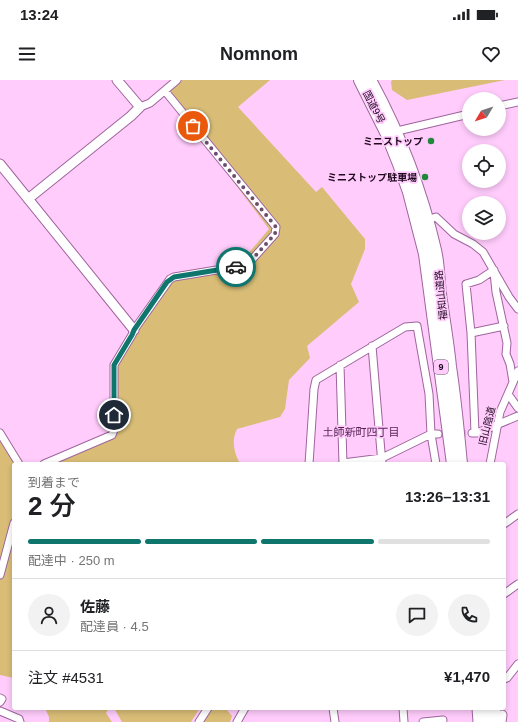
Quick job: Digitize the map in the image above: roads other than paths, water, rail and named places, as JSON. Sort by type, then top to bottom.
[{"type":"highway","name":"国道9号","points":[[360,80],[392,133]]},
{"type":"highway","name":"国道9号","points":[[370,80],[392,133]]},
{"type":"highway","name":"福知山道路","points":[[392,133],[412,172],[435,250],[433,271],[453,462]]},
{"type":"highway","name":"福知山道路","points":[[392,133],[440,299],[450,367],[461,462]]},
{"type":"highway","name":"9","points":[[433,271],[442,430],[447,462]]},
{"type":"highway","name":"9","points":[[433,271],[444,288],[457,374],[466,462]]},
{"type":"highway","points":[[485,710],[487,722]]},
{"type":"street","points":[[117,80],[140,107]]},
{"type":"street","points":[[28,199],[131,116],[140,107],[150,103],[177,80]]},
{"type":"street","points":[[49,462],[112,435],[114,430],[114,365],[134,330],[170,279],[174,277],[247,265],[275,234],[276,227],[165,91]]},
{"type":"street","points":[[506,105],[518,102]]},
{"type":"street","points":[[392,133],[462,116]]},
{"type":"street","points":[[0,164],[134,330]]},
{"type":"street","points":[[427,220],[436,217],[454,234],[473,244],[483,252],[518,309]]},
{"type":"street","points":[[494,270],[496,292],[507,343],[506,354],[510,364],[513,382]]},
{"type":"street","points":[[494,270],[479,280],[466,284],[471,333],[474,433],[518,416]]},
{"type":"street","points":[[309,462],[314,389],[316,380],[405,327],[417,326],[435,434],[436,462]]},
{"type":"street","points":[[471,333],[504,326]]},
{"type":"street","points":[[372,346],[382,461]]},
{"type":"street","points":[[340,365],[343,462]]},
{"type":"street","name":"旧山陰道","points":[[490,462],[497,424],[518,371]]},
{"type":"street","points":[[508,394],[518,408]]},
{"type":"street","points":[[0,433],[18,462]]},
{"type":"street","points":[[362,462],[382,461],[435,434]]},
{"type":"street","points":[[506,523],[518,514]]},
{"type":"street","points":[[0,575],[12,530]]},
{"type":"street","points":[[506,593],[518,584]]},
{"type":"street","points":[[506,679],[518,664]]},
{"type":"street","points":[[0,698],[2,699],[0,702]]},
{"type":"street","points":[[199,722],[207,710]]},
{"type":"street","points":[[237,722],[245,710]]},
{"type":"street","points":[[333,710],[335,722]]},
{"type":"street","points":[[403,710],[404,722]]},
{"type":"street","points":[[477,710],[478,722]]},
{"type":"street","points":[[0,711],[19,720],[20,722]]},
{"type":"street","points":[[423,722],[443,720]]},
{"type":"tunnel","points":[[438,434],[472,433]]},
{"type":"place","name":"ミニストップ","points":[[431,141]]},
{"type":"place","name":"ミニストップ駐車場","points":[[425,177]]},
{"type":"district","name":"土師新町四丁目","points":[[361,432]]}]
